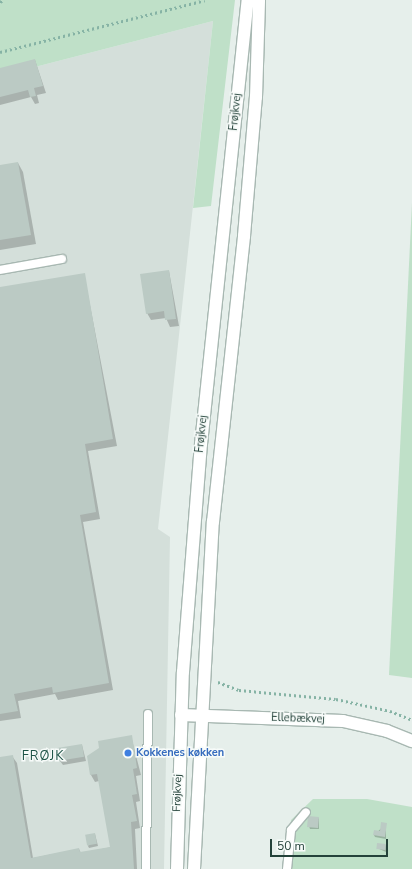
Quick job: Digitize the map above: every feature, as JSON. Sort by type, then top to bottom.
[{"type":"street","name":"Frøjkvej","points":[[177,869],[181,714],[201,444],[248,0]]},
{"type":"street","name":"Frøjkvej","points":[[194,869],[215,498],[255,105],[259,0]]},
{"type":"street","name":"Ellebækvej","points":[[181,714],[343,721],[387,731],[412,742]]},
{"type":"lane","points":[[0,270],[62,259]]},
{"type":"lane","points":[[146,869],[148,714]]},
{"type":"lane","points":[[287,869],[291,830],[306,812]]},
{"type":"path","points":[[0,52],[205,0]]},
{"type":"path","points":[[204,681],[218,682],[239,690],[336,699],[390,711],[412,720]]},
{"type":"shaded area","points":[[213,21],[158,529],[170,537],[164,869],[0,869],[0,76]]},
{"type":"green space","points":[[0,0],[235,0],[211,206],[193,208],[213,21],[0,76]]},
{"type":"green space","points":[[412,203],[412,678],[389,675]]},
{"type":"green space","points":[[313,799],[367,799],[412,807],[412,869],[287,869],[291,820]]},
{"type":"building","points":[[35,59],[43,86],[34,88],[36,96],[30,97],[28,90],[0,97],[0,68]]},
{"type":"building","points":[[18,162],[31,235],[0,240],[0,165]]},
{"type":"building","points":[[169,270],[176,319],[165,320],[164,311],[146,314],[140,274]]},
{"type":"building","points":[[85,273],[113,439],[85,444],[96,512],[80,515],[109,683],[53,693],[52,687],[14,694],[18,711],[0,714],[0,287]]},
{"type":"building","points":[[132,735],[137,768],[133,769],[137,794],[132,795],[137,821],[131,822],[134,869],[0,869],[0,757],[13,755],[31,858],[79,848],[80,852],[110,847],[97,774],[90,775],[87,756],[99,748],[98,741]]},
{"type":"building","points":[[82,744],[84,757],[59,761],[57,748]]},
{"type":"building","points":[[308,816],[319,817],[318,828],[307,827]]},
{"type":"building","points":[[381,822],[387,823],[385,837],[373,835],[374,830],[380,831]]},
{"type":"building","points":[[95,833],[97,844],[87,846],[85,835]]},
{"type":"building","points":[[377,843],[386,844],[385,850],[376,849]]},
{"type":"place","name":"Kokkenes køkken","points":[[128,753]]},
{"type":"district","name":"FRØJK","points":[[43,756]]}]
